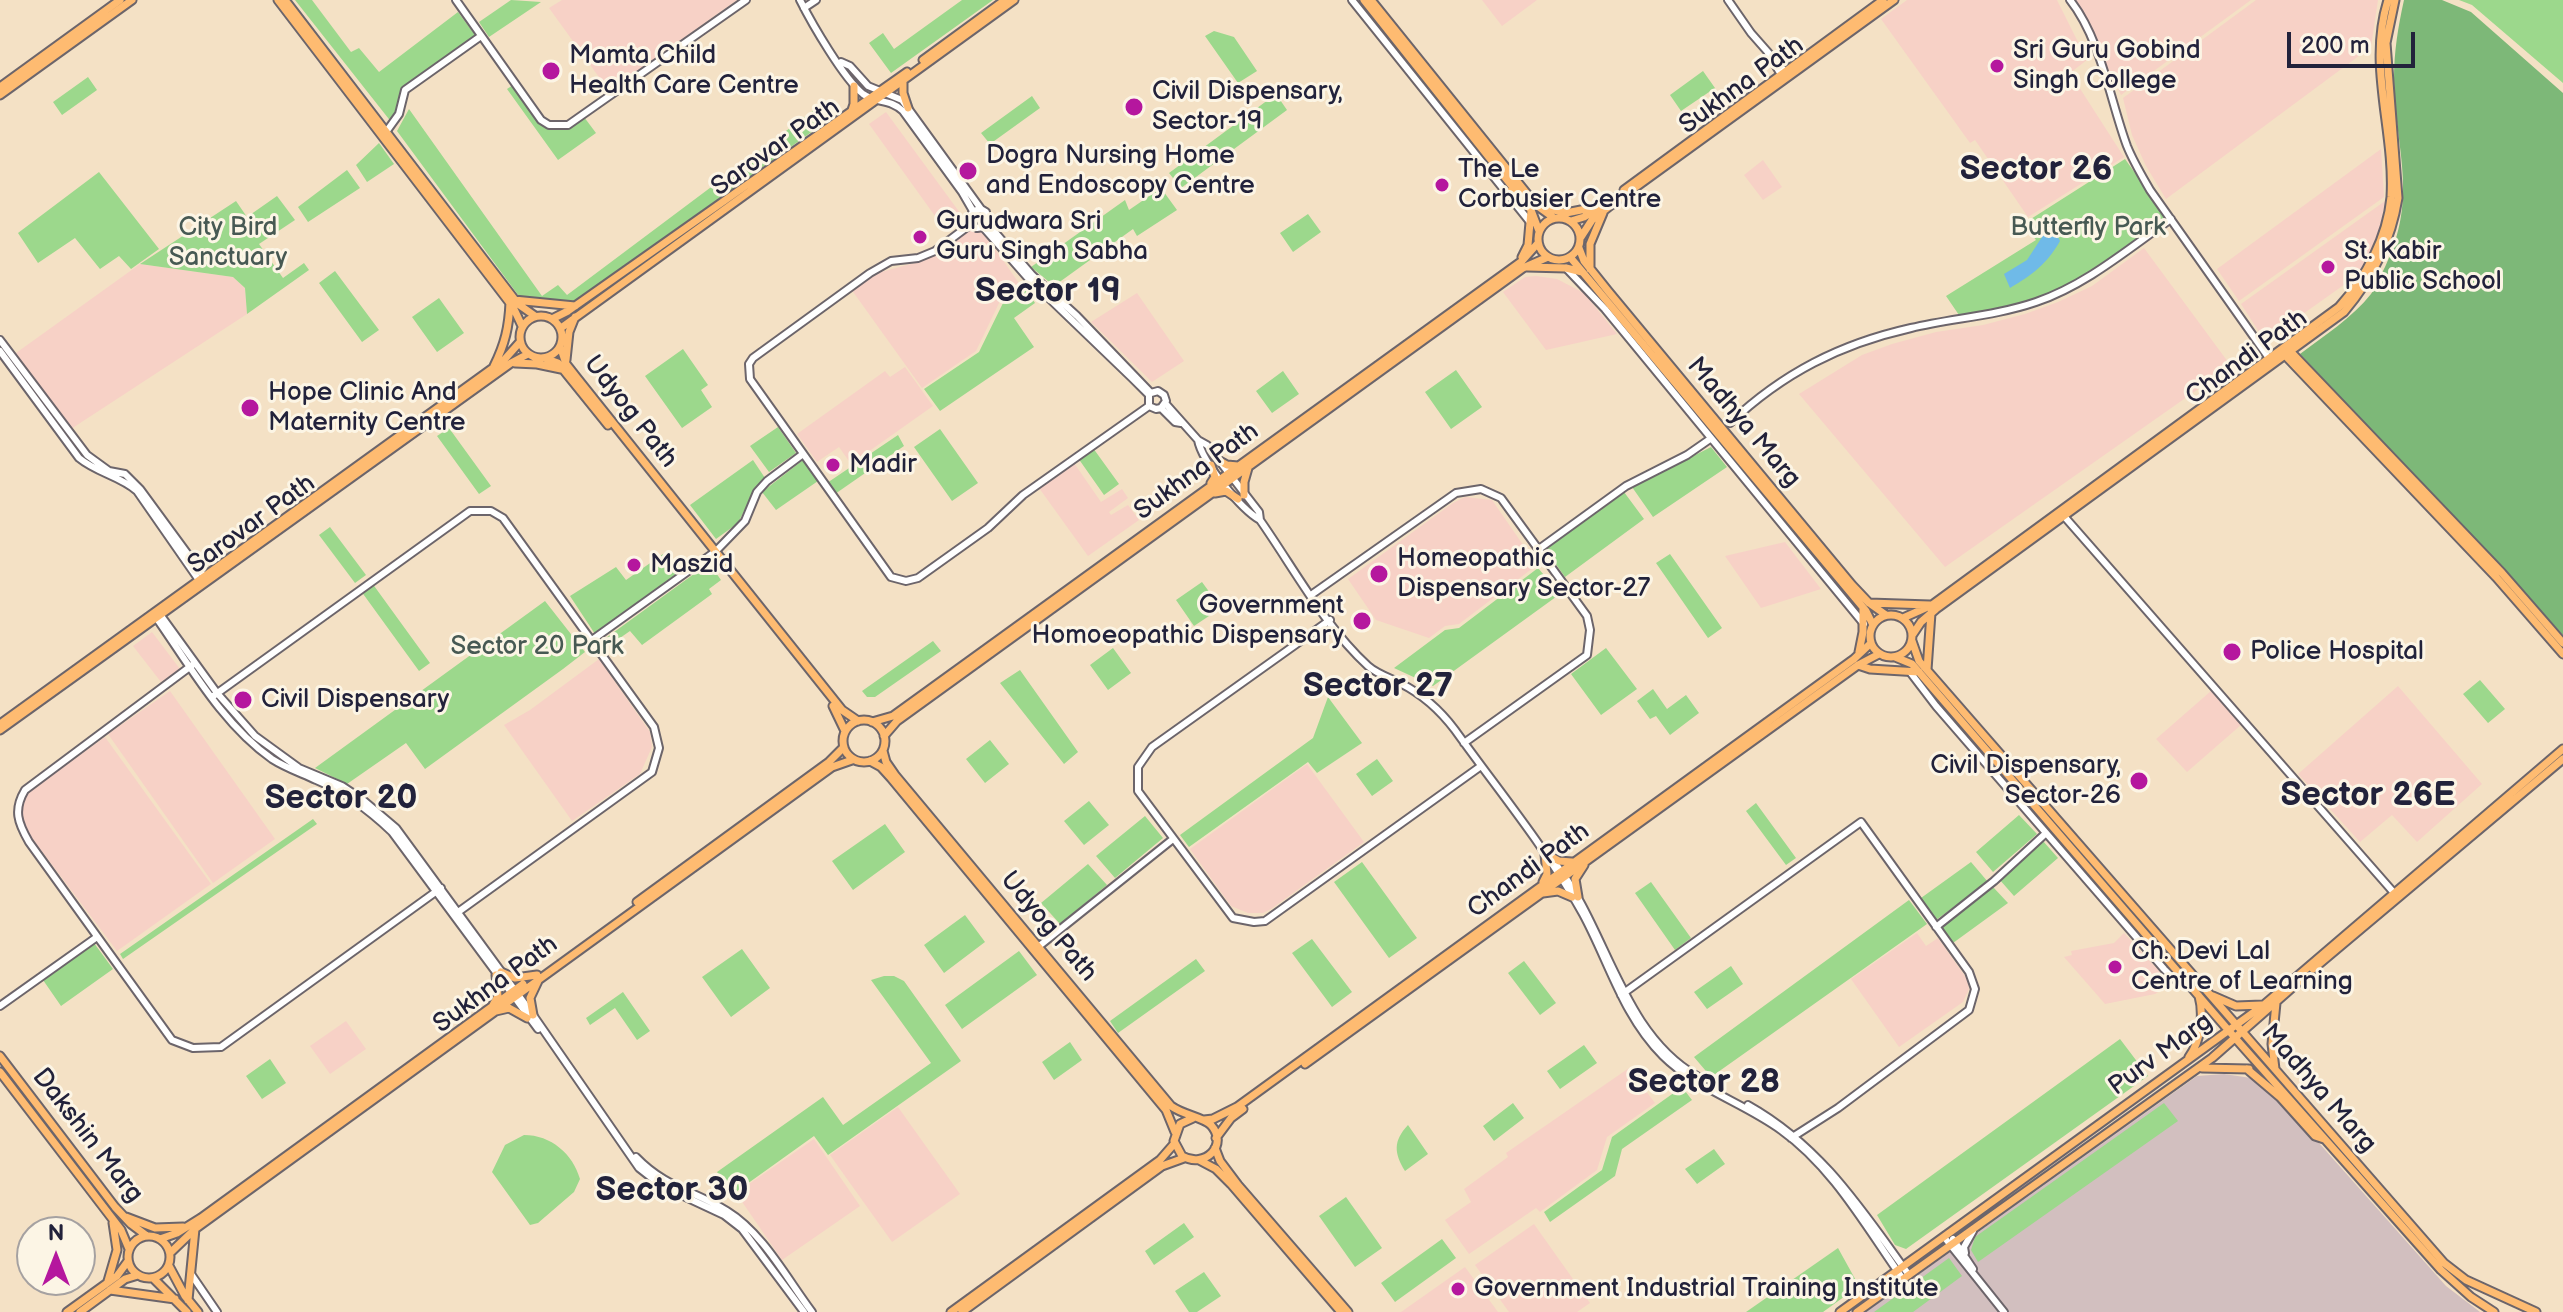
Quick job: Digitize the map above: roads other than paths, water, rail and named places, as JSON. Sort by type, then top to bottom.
[{"type":"main road","points":[[0,87],[120,0]]},
{"type":"main road","points":[[0,95],[132,0]]},
{"type":"main road","points":[[278,0],[512,301],[528,313],[552,319],[561,328],[560,346],[554,354],[544,358],[528,354],[520,342],[522,326],[512,301],[285,0]]},
{"type":"main road","name":"Sarovar Path","points":[[561,328],[881,95],[1005,0]]},
{"type":"main road","name":"Sarovar Path","points":[[552,319],[575,306],[869,98],[881,95],[903,81],[1014,0]]},
{"type":"main road","points":[[1364,0],[1520,197]]},
{"type":"main road","points":[[1371,0],[1533,207],[1539,231],[1538,243],[1548,257],[1558,260],[1570,257],[1579,248],[1581,237],[1571,221],[1554,218],[1533,207],[1520,197],[1504,190]]},
{"type":"main road","name":"Sukhna Path","points":[[1785,76],[1883,0]]},
{"type":"main road","name":"Sukhna Path","points":[[1571,221],[1603,208],[1894,0]]},
{"type":"main road","name":"Chandi Path","points":[[1912,637],[1932,609],[2272,361],[2339,307],[2361,282],[2387,220],[2391,197],[2379,43],[2388,0]]},
{"type":"main road","name":"Chandi Path","points":[[2285,351],[2344,312],[2366,287],[2394,223],[2398,198],[2386,43],[2395,0]]},
{"type":"main road","points":[[903,81],[908,108]]},
{"type":"main road","points":[[851,112],[854,86]]},
{"type":"main road","points":[[1533,207],[1566,213],[1603,208],[1590,244],[1587,271],[1521,265],[1528,245],[1533,207]]},
{"type":"main road","name":"Sukhna Path","points":[[1581,237],[1584,229],[1603,208]]},
{"type":"main road","points":[[1539,231],[1554,218]]},
{"type":"main road","name":"Sukhna Path","points":[[872,722],[893,716],[1226,479],[1249,466],[1521,265],[1538,243]]},
{"type":"main road","name":"Madhya Marg","points":[[1579,248],[1587,271],[1604,296],[1847,588],[1866,605],[1886,615]]},
{"type":"main road","name":"Sukhna Path","points":[[1226,479],[1239,466],[1521,265],[1548,257]]},
{"type":"main road","name":"Madhya Marg","points":[[1570,257],[1587,271],[1866,605],[1873,625]]},
{"type":"main road","points":[[512,301],[575,306]]},
{"type":"main road","points":[[493,368],[505,344],[512,301]]},
{"type":"main road","points":[[511,363],[564,367],[569,332],[576,315]]},
{"type":"main road","points":[[522,326],[535,316]]},
{"type":"main road","points":[[2300,362],[2299,352],[2304,341]]},
{"type":"main road","name":"Sarovar Path","points":[[0,724],[157,614],[190,586],[203,580],[214,568],[493,368],[520,342]]},
{"type":"main road","name":"Udyog Path","points":[[560,346],[564,367]]},
{"type":"main road","points":[[2285,351],[2300,362],[2502,573],[2563,643]]},
{"type":"main road","points":[[2285,351],[2496,577],[2563,654]]},
{"type":"main road","name":"Sarovar Path","points":[[0,730],[203,580],[528,354]]},
{"type":"main road","name":"Udyog Path","points":[[544,358],[564,367],[837,710],[845,731]]},
{"type":"main road","points":[[1205,494],[1215,477],[1214,462],[1239,466]]},
{"type":"main road","points":[[1205,494],[1223,491],[1241,497],[1249,466]]},
{"type":"main road","name":"Sukhna Path","points":[[884,736],[897,721],[1205,494]]},
{"type":"main road","name":"Udyog Path","points":[[713,553],[842,710],[858,721]]},
{"type":"main road","points":[[1836,590],[1847,588]]},
{"type":"main road","points":[[1858,665],[1870,669],[1919,671],[1932,609],[1866,605],[1859,654]]},
{"type":"main road","name":"Chandi Path","points":[[1903,618],[1932,609]]},
{"type":"main road","points":[[1886,615],[1903,618],[1910,626],[1912,637],[1907,651],[1895,657],[1879,654],[1871,643],[1873,625],[1886,615]]},
{"type":"main road","name":"Madhya Marg","points":[[1912,637],[1919,671],[1930,685],[2183,976],[2203,994]]},
{"type":"main road","name":"Chandi Path","points":[[1561,875],[1574,862],[1871,643]]},
{"type":"main road","name":"Chandi Path","points":[[1216,1138],[1240,1111],[1561,875],[1588,860],[1858,665],[1879,654]]},
{"type":"main road","name":"Madhya Marg","points":[[1895,657],[1912,664],[1919,671],[2239,1036],[2444,1263],[2466,1280],[2536,1312]]},
{"type":"main road","points":[[1920,685],[1930,685]]},
{"type":"main road","points":[[858,721],[878,725],[884,736],[883,751],[862,763],[852,760],[843,748],[845,731],[858,721]]},
{"type":"main road","name":"Sukhna Path","points":[[538,977],[829,762],[843,748]]},
{"type":"main road","name":"Purv Marg","points":[[1857,1312],[2239,1036],[2563,749]]},
{"type":"main road","name":"Udyog Path","points":[[883,751],[895,775],[1171,1106],[1193,1118]]},
{"type":"main road","name":"Purv Marg","points":[[1840,1312],[2265,1004],[2563,759]]},
{"type":"main road","name":"Sukhna Path","points":[[170,1253],[191,1228],[493,1009],[832,767],[852,760]]},
{"type":"main road","name":"Udyog Path","points":[[870,761],[891,778],[1166,1110],[1175,1132]]},
{"type":"main road","points":[[1574,862],[1559,861],[1546,855],[1547,874],[1541,890],[1558,891],[1575,897],[1575,879],[1588,860]]},
{"type":"main road","name":"Chandi Path","points":[[1204,1120],[1237,1107],[1541,890]]},
{"type":"main road","points":[[499,973],[515,978],[538,977],[530,998],[530,1016],[509,1008],[493,1009],[498,996],[499,973]]},
{"type":"main road","points":[[2186,1062],[2197,1043],[2203,994],[2236,1006],[2265,1004]]},
{"type":"main road","points":[[2198,1068],[2271,1071],[2277,1001]]},
{"type":"main road","name":"Dakshin Marg","points":[[0,1056],[123,1216],[147,1236]]},
{"type":"main road","points":[[2247,1069],[2280,1097],[2315,1136],[2326,1140]]},
{"type":"main road","name":"Madhya Marg","points":[[2271,1071],[2326,1140],[2441,1270],[2471,1297],[2494,1312]]},
{"type":"main road","name":"Dakshin Marg","points":[[0,1072],[112,1219],[129,1249]]},
{"type":"main road","points":[[951,1312],[1160,1160],[1174,1144],[1175,1132],[1185,1121],[1193,1118],[1204,1120],[1214,1129],[1215,1148],[1220,1161],[1348,1312]]},
{"type":"main road","points":[[1174,1144],[1184,1158]]},
{"type":"main road","points":[[1199,1160],[1215,1148]]},
{"type":"main road","points":[[962,1312],[1162,1166],[1184,1158],[1199,1160],[1216,1169],[1341,1312]]},
{"type":"main road","points":[[123,1216],[155,1228],[191,1228],[188,1300]]},
{"type":"main road","points":[[108,1286],[117,1250],[112,1219]]},
{"type":"main road","name":"Sukhna Path","points":[[160,1239],[191,1228]]},
{"type":"main road","points":[[80,1312],[124,1269],[129,1249],[139,1238],[147,1236],[160,1239],[170,1253],[169,1266],[198,1312]]},
{"type":"main road","points":[[128,1261],[138,1275]]},
{"type":"main road","points":[[153,1278],[169,1266]]},
{"type":"main road","points":[[67,1312],[108,1286],[138,1275],[153,1278],[187,1312]]},
{"type":"main road","points":[[108,1286],[175,1299]]},
{"type":"street","points":[[456,0],[541,120],[549,125],[568,125],[746,0]]},
{"type":"street","points":[[800,0],[854,86],[869,98]]},
{"type":"street","points":[[804,8],[816,0]]},
{"type":"street","points":[[1352,0],[1530,222]]},
{"type":"street","points":[[1728,0],[1785,76]]},
{"type":"street","points":[[2070,0],[2077,8],[2098,55],[2128,147],[2138,168],[2272,361]]},
{"type":"street","points":[[386,132],[399,114],[405,90],[481,36]]},
{"type":"street","points":[[838,61],[850,66],[868,86],[897,105],[916,124],[977,210],[988,216],[985,225]]},
{"type":"street","points":[[881,95],[902,100],[916,124]]},
{"type":"street","points":[[977,210],[970,217],[971,224],[977,228],[985,225]]},
{"type":"street","points":[[1730,423],[1792,372],[1815,360],[1910,328],[2006,311],[2039,301],[2103,268],[2171,219]]},
{"type":"street","points":[[971,224],[935,251],[918,258],[891,261],[870,273],[749,364],[750,379],[891,577],[906,581],[918,578],[988,528],[1023,495],[1149,406]]},
{"type":"street","points":[[985,225],[1027,277],[1150,394]]},
{"type":"street","points":[[1566,268],[1605,309],[1864,624]]},
{"type":"street","points":[[1604,296],[1605,309]]},
{"type":"street","points":[[0,340],[87,455],[109,471],[125,474],[149,501],[203,580]]},
{"type":"street","points":[[0,351],[79,458],[92,469],[128,483],[137,491],[195,568],[214,568]]},
{"type":"street","points":[[1149,406],[1156,409],[1163,406],[1166,397],[1161,392],[1150,394]]},
{"type":"street","points":[[1149,406],[1150,394]]},
{"type":"street","points":[[1163,406],[1180,418],[1198,440],[1200,450],[1214,462],[1260,520],[1311,595],[1371,669],[1429,700],[1464,743],[1561,875],[1623,994],[1668,1055],[1762,1113],[1793,1137],[1834,1181],[1906,1277]]},
{"type":"street","points":[[1539,549],[1626,486],[1687,455],[1710,439]]},
{"type":"street","points":[[592,640],[713,553],[745,521],[757,492],[767,481],[803,454]]},
{"type":"street","points":[[1311,595],[1456,493],[1481,489],[1501,498],[1587,616],[1590,630],[1587,655],[1464,743]]},
{"type":"street","points":[[215,695],[470,511],[491,511],[503,518],[654,727],[659,748],[652,772],[456,913]]},
{"type":"street","points":[[2062,514],[2396,895]]},
{"type":"street","points":[[190,586],[195,568]]},
{"type":"street","points":[[157,614],[237,726],[271,758],[342,792],[392,832],[439,889],[639,1168],[662,1186],[724,1215],[742,1229],[804,1312]]},
{"type":"street","points":[[1330,620],[1152,747],[1138,767],[1138,791],[1233,918],[1265,921],[1481,766]]},
{"type":"street","points":[[193,664],[25,790],[18,801],[19,825],[28,840],[172,1040],[193,1048],[221,1047],[439,889]]},
{"type":"street","points":[[1919,671],[1920,685],[2045,834],[2173,979],[2183,976]]},
{"type":"street","points":[[1623,994],[1861,822],[1973,982],[1975,995],[1969,1010],[1838,1108],[1793,1137]]},
{"type":"street","points":[[1936,927],[1994,881],[2045,834]]},
{"type":"street","points":[[1038,947],[1173,839]]},
{"type":"street","points":[[0,1006],[97,937]]},
{"type":"street","points":[[628,1149],[664,1182],[727,1211],[745,1224],[812,1312]]},
{"type":"street","points":[[1966,1261],[1964,1247],[1977,1226]]},
{"type":"street","points":[[1946,1235],[2004,1312]]},
{"type":"street","points":[[1935,1256],[1951,1254],[1966,1261]]},
{"type":"street","points":[[191,1274],[217,1312]]},
{"type":"water","points":[[2048,219],[2060,241],[2038,268],[2010,288],[2004,274],[2027,260],[2042,237],[2035,226]]},
{"type":"place","name":"Sri Guru Gobind Singh College","points":[[1997,66]]},
{"type":"place","name":"Mamta Child Health Care Centre","points":[[551,71]]},
{"type":"place","name":"Civil Dispensary, Sector-19","points":[[1134,107]]},
{"type":"place","name":"Dogra Nursing Home and Endoscopy Centre","points":[[968,171]]},
{"type":"place","name":"The Le Corbusier Centre","points":[[1442,185]]},
{"type":"place","name":"Gurudwara Sri Guru Singh Sabha","points":[[920,237]]},
{"type":"place","name":"St. Kabir Public School","points":[[2328,267]]},
{"type":"place","name":"Hope Clinic And Maternity Centre","points":[[250,408]]},
{"type":"place","name":"Madir","points":[[833,465]]},
{"type":"place","name":"Maszid","points":[[634,565]]},
{"type":"place","name":"Homeopathic Dispensary Sector-27","points":[[1379,574]]},
{"type":"place","name":"Government Homoeopathic Dispensary","points":[[1362,621]]},
{"type":"place","name":"Police Hospital","points":[[2232,652]]},
{"type":"place","name":"Civil Dispensary","points":[[243,700]]},
{"type":"place","name":"Civil Dispensary, Sector-26","points":[[2139,781]]},
{"type":"place","name":"Ch. Devi Lal Centre of Learning","points":[[2115,967]]},
{"type":"place","name":"Government Industrial Training Institute","points":[[1458,1289]]},
{"type":"district","name":"Sector 26","points":[[2036,170]]},
{"type":"district","name":"Sector 19","points":[[1048,292]]},
{"type":"district","name":"Sector 27","points":[[1378,687]]},
{"type":"district","name":"Sector 26E","points":[[2368,796]]},
{"type":"district","name":"Sector 20","points":[[341,799]]},
{"type":"district","name":"Sector 28","points":[[1704,1083]]},
{"type":"district","name":"Sector 30","points":[[672,1191]]},
{"type":"park label","name":"Butterfly Park","points":[[2088,228]]},
{"type":"park label","name":"City Bird Sanctuary","points":[[228,243]]},
{"type":"park label","name":"Sector 20 Park","points":[[537,647]]}]
